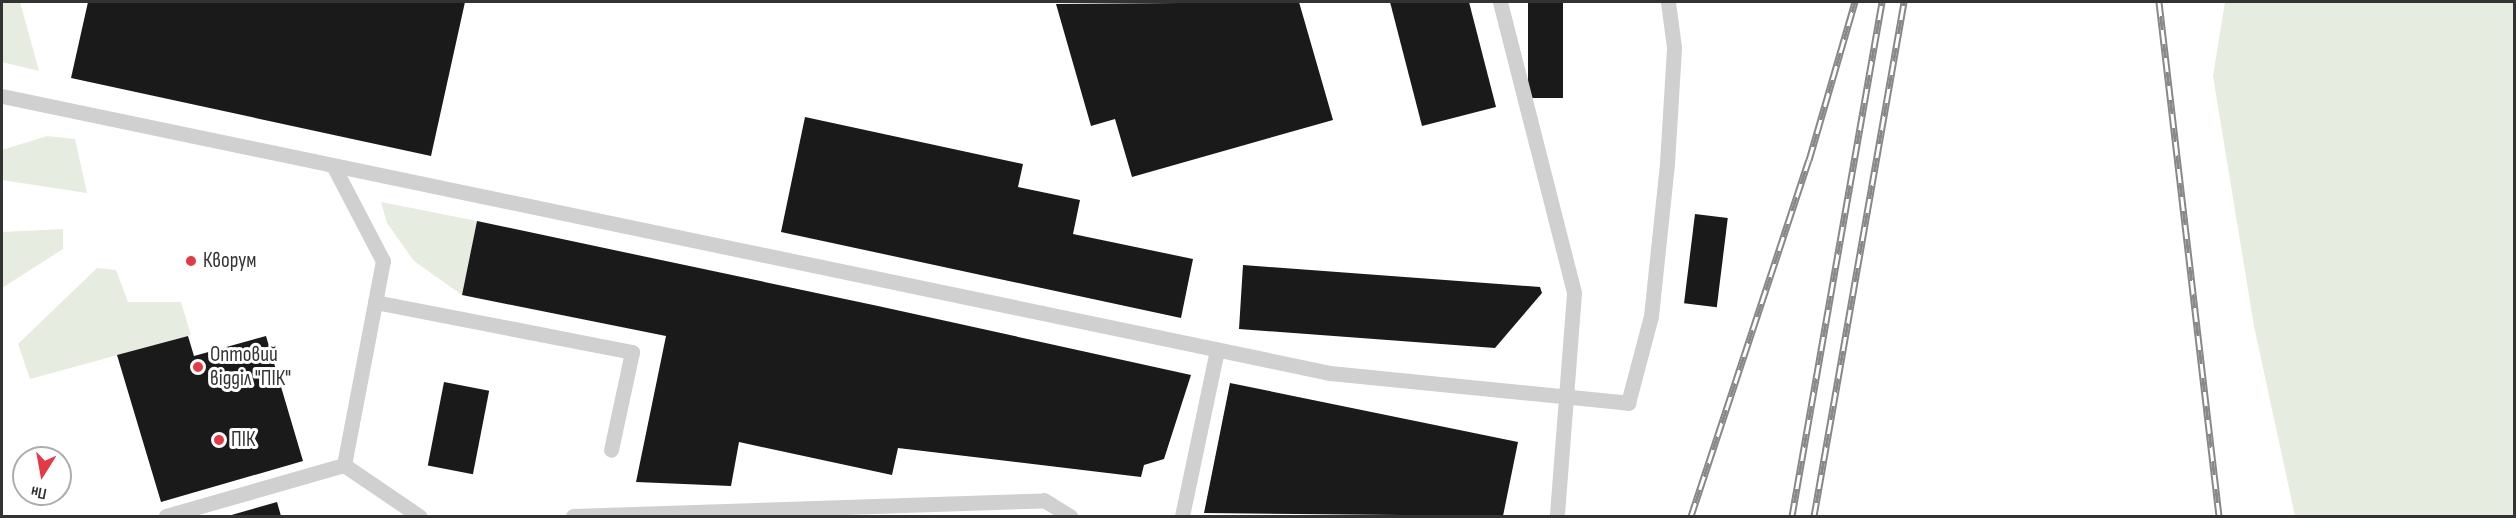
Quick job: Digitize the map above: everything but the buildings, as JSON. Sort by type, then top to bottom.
[{"type":"lane","points":[[1500,2],[1574,293],[1557,516]]},
{"type":"lane","points":[[2,96],[335,169],[1330,373],[1628,403],[1651,316],[1672,85],[1668,2]]},
{"type":"lane","points":[[335,169],[382,261],[344,465]]},
{"type":"lane","points":[[375,302],[632,352],[611,450]]},
{"type":"lane","points":[[1182,516],[1217,350]]},
{"type":"lane","points":[[166,516],[344,465]]},
{"type":"lane","points":[[344,465],[419,516]]},
{"type":"lane","points":[[573,516],[1044,500],[1070,516]]},
{"type":"shaded area","points":[[2,2],[20,2],[39,71],[2,62]]},
{"type":"shaded area","points":[[2225,2],[2514,2],[2514,516],[2295,516],[2254,326],[2213,76]]},
{"type":"shaded area","points":[[47,136],[75,139],[87,193],[2,180],[2,150]]},
{"type":"shaded area","points":[[381,202],[477,221],[462,295],[414,261],[387,223]]},
{"type":"shaded area","points":[[63,229],[63,249],[2,288],[2,232]]},
{"type":"shaded area","points":[[97,268],[116,270],[128,302],[181,302],[191,335],[30,379],[18,344]]},
{"type":"railway","points":[[1691,516],[1809,160],[1855,2]]},
{"type":"railway","points":[[1792,516],[1882,2]]},
{"type":"railway","points":[[1814,516],[1904,2]]},
{"type":"railway","points":[[2159,2],[2219,516]]},
{"type":"place","name":"Кворум","points":[[191,261]]},
{"type":"place","name":"Оптовий відділ \"ПІК\"","points":[[198,367]]},
{"type":"place","name":"ПІК","points":[[219,440]]}]
